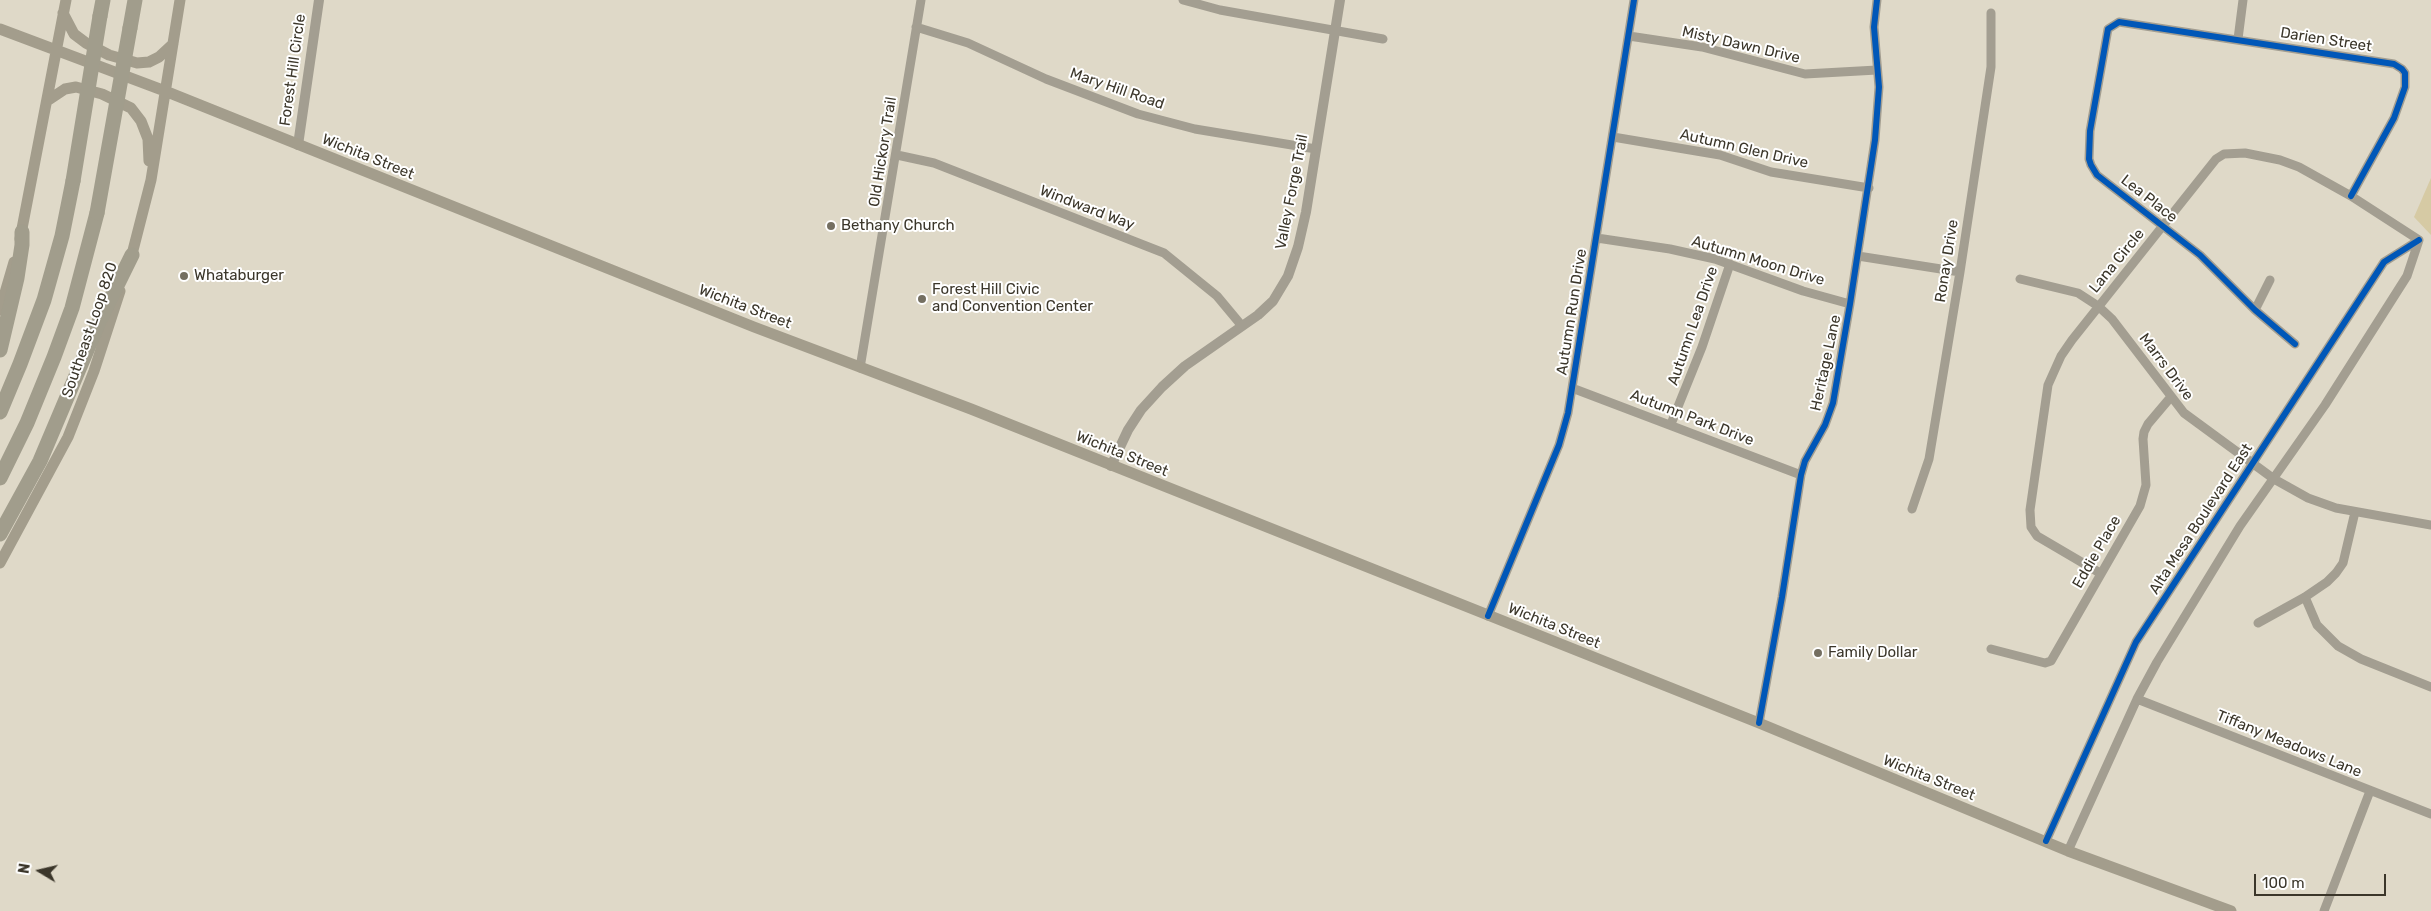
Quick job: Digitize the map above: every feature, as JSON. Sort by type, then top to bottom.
[{"type":"highway","points":[[0,412],[38,317],[62,236],[79,150],[103,0]]},
{"type":"highway","points":[[0,478],[27,423],[72,308],[97,213],[135,0]]},
{"type":"highway","points":[[0,350],[17,278],[22,232]]},
{"type":"highway","points":[[0,534],[40,461],[98,324],[132,255]]},
{"type":"main road","points":[[0,310],[22,232],[66,0]]},
{"type":"main road","name":"Southeast Loop 820","points":[[0,563],[68,437],[94,371],[132,255],[150,180],[180,0]]},
{"type":"main road","points":[[63,13],[74,34],[86,43],[109,55],[137,63],[154,60],[173,44]]},
{"type":"main road","name":"Wichita Street","points":[[0,29],[165,91],[860,368],[971,409],[1759,723],[2068,851],[2231,911]]},
{"type":"main road","points":[[47,101],[65,89],[76,87],[102,94],[131,108],[141,121],[148,139],[150,180]]},
{"type":"street","name":"Forest Hill Circle","points":[[298,145],[319,0]]},
{"type":"street","name":"Old Hickory Trail","points":[[860,368],[897,155],[921,0]]},
{"type":"street","points":[[1183,0],[1220,10],[1382,38]]},
{"type":"street","name":"Valley Forge Trail","points":[[1111,466],[1128,430],[1162,387],[1186,366],[1273,301],[1290,270],[1306,212],[1340,0]]},
{"type":"street","name":"Autumn Run Drive","points":[[1488,616],[1558,445],[1568,413],[1634,0]]},
{"type":"street","name":"Heritage Lane","points":[[1759,723],[1782,597],[1801,475],[1805,461],[1825,425],[1833,403],[1858,256],[1876,140],[1879,86],[1874,27],[1877,0]]},
{"type":"street","points":[[2238,39],[2243,0]]},
{"type":"street","name":"Ronay Drive","points":[[1912,509],[1929,459],[1960,272],[1992,67],[1991,13]]},
{"type":"street","name":"Darien Street","points":[[2108,30],[2119,22],[2394,64],[2402,68],[2406,78],[2405,87],[2394,118],[2351,196]]},
{"type":"street","name":"Mary Hill Road","points":[[916,28],[968,43],[1046,79],[1138,114],[1196,129],[1316,149]]},
{"type":"street","name":"Lea Place","points":[[2108,30],[2090,132],[2088,159],[2097,175],[2200,255],[2254,310],[2295,344]]},
{"type":"street","name":"Misty Dawn Drive","points":[[1629,36],[1702,47],[1805,74],[1877,70]]},
{"type":"street","name":"Autumn Glen Drive","points":[[1613,137],[1720,155],[1771,172],[1869,188]]},
{"type":"street","name":"Lana Circle","points":[[2100,573],[2038,536],[2033,531],[2029,522],[2051,375],[2066,348],[2216,158],[2224,154],[2245,153],[2280,160],[2299,167],[2351,196],[2419,240]]},
{"type":"street","name":"Windward Way","points":[[897,155],[934,163],[1164,253],[1217,296],[1242,326]]},
{"type":"street","name":"Autumn Moon Drive","points":[[1597,238],[1670,249],[1730,264],[1803,291],[1850,304]]},
{"type":"street","points":[[2068,851],[2137,699],[2157,662],[2240,526],[2325,405],[2407,276],[2419,240]]},
{"type":"street","name":"Alta Mesa Boulevard East","points":[[2046,841],[2136,642],[2384,262],[2419,240]]},
{"type":"street","points":[[1858,256],[1960,272]]},
{"type":"street","name":"Autumn Lea Drive","points":[[1671,424],[1702,348],[1730,264]]},
{"type":"street","name":"Marrs Drive","points":[[2020,280],[2078,293],[2098,306],[2112,320],[2170,398],[2184,413],[2251,464],[2274,479],[2308,498],[2336,508],[2431,525]]},
{"type":"street","points":[[2254,310],[2270,280]]},
{"type":"street","name":"Autumn Park Drive","points":[[1572,388],[1671,424],[1801,475]]},
{"type":"street","name":"Eddie Place","points":[[1991,649],[2045,663],[2051,661],[2140,506],[2146,479],[2144,432],[2148,424],[2170,398]]},
{"type":"street","points":[[2258,623],[2305,598],[2327,582],[2343,562],[2355,512]]},
{"type":"street","points":[[2305,598],[2317,625],[2338,646],[2361,659],[2431,687]]},
{"type":"street","name":"Tiffany Meadows Lane","points":[[2137,699],[2431,814]]},
{"type":"street","points":[[2324,911],[2370,791]]},
{"type":"shaded area","points":[[2431,178],[2431,235],[2414,217]]},
{"type":"cycle path","points":[[1488,616],[1559,445],[1568,413],[1634,0]]},
{"type":"cycle path","points":[[1759,723],[1782,597],[1801,475],[1805,461],[1825,425],[1833,403],[1850,304],[1875,140],[1879,87],[1874,27],[1877,0]]},
{"type":"cycle path","points":[[2295,344],[2255,310],[2200,255],[2097,175],[2091,165],[2089,159],[2090,131],[2108,29],[2119,22],[2394,64],[2402,69],[2405,73],[2405,87],[2394,118],[2351,196]]},
{"type":"cycle path","points":[[2046,841],[2136,642],[2384,262],[2419,240]]},
{"type":"place","name":"Bethany Church","points":[[831,226]]},
{"type":"place","name":"Whataburger","points":[[184,276]]},
{"type":"place","name":"Forest Hill Civic and Convention Center","points":[[922,299]]},
{"type":"place","name":"Family Dollar","points":[[1818,653]]}]
